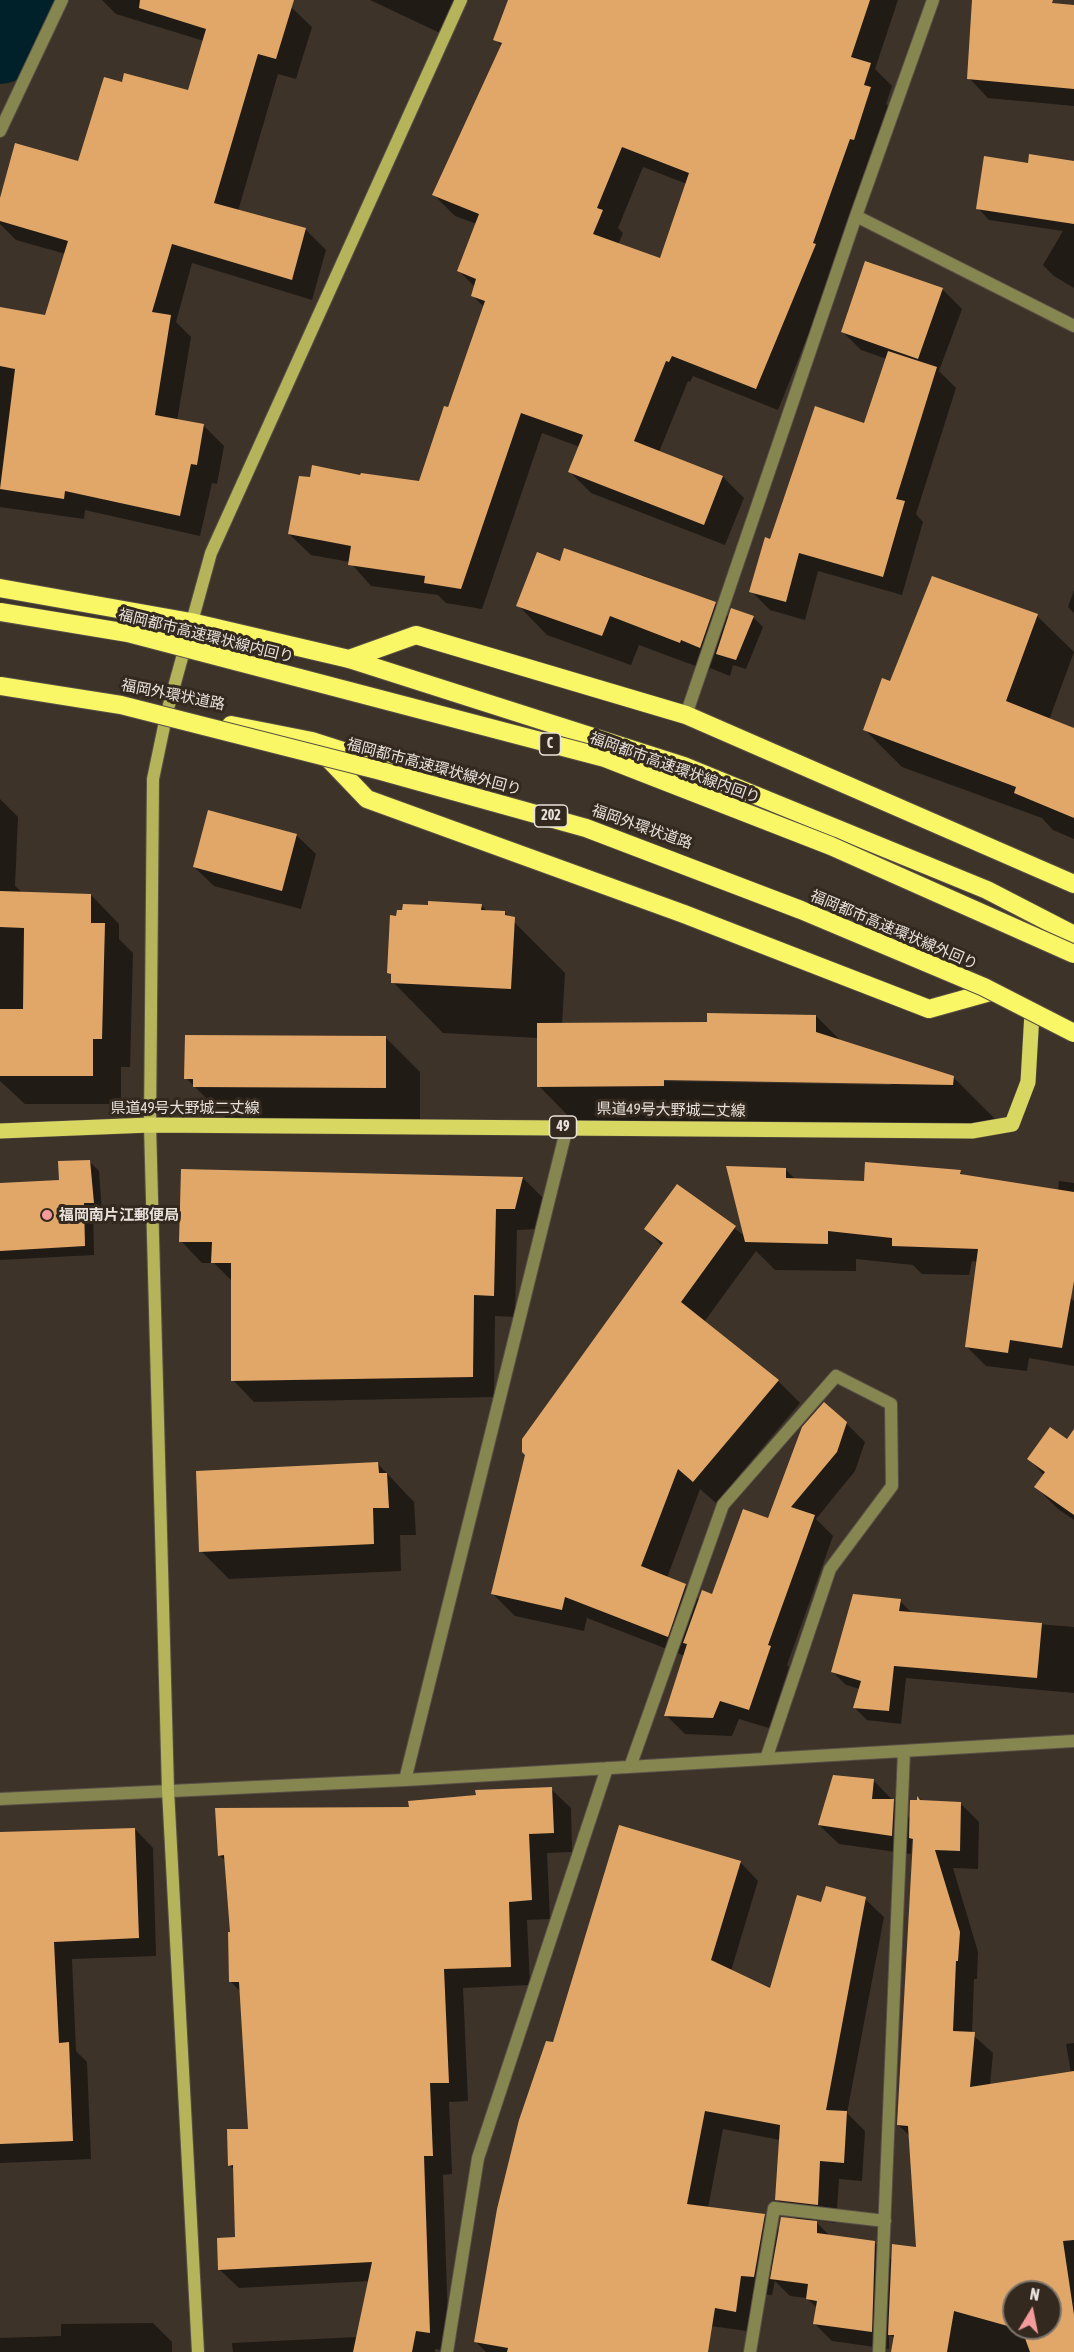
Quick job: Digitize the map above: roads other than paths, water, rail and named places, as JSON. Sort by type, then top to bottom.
[{"type":"highway","points":[[0,588],[190,622],[348,659],[684,766],[987,890],[1074,935]]},
{"type":"highway","name":"福岡都市高速環状線内回り","points":[[0,612],[128,633],[605,758],[831,846],[1074,954]]},
{"type":"highway","points":[[348,659],[416,635],[686,715],[1074,884]]},
{"type":"highway","name":"福岡外環状道路","points":[[0,684],[168,712],[312,741],[664,851],[990,992],[1074,1034]]},
{"type":"highway","name":"福岡都市高速環状線外回り","points":[[0,684],[143,710],[381,771],[586,828],[801,910],[984,987],[1074,1034]]},
{"type":"highway","points":[[312,741],[367,799],[684,914],[928,1009],[990,992]]},
{"type":"main road","name":"県道49号大野城二丈線","points":[[0,1131],[150,1125],[972,1131],[1012,1124],[1028,1082],[1032,1013]]},
{"type":"street","points":[[0,131],[62,0]]},
{"type":"street","points":[[198,2352],[168,1790],[150,1125],[153,780],[190,622],[211,553],[461,0]]},
{"type":"street","points":[[686,715],[856,216],[933,0]]},
{"type":"street","points":[[856,216],[1074,326]]},
{"type":"street","points":[[405,1780],[567,1127]]},
{"type":"street","points":[[630,1767],[723,1505],[836,1376],[891,1404],[892,1486],[830,1569],[766,1759]]},
{"type":"street","points":[[0,1799],[405,1780],[1074,1741]]},
{"type":"street","points":[[879,2352],[904,1751]]},
{"type":"street","points":[[447,2352],[478,2158],[608,1768]]},
{"type":"street","points":[[750,2352],[774,2208],[885,2221]]},
{"type":"waterway","points":[[0,46],[21,0]]},
{"type":"place","name":"福岡南片江郵便局","points":[[47,1215]]}]
